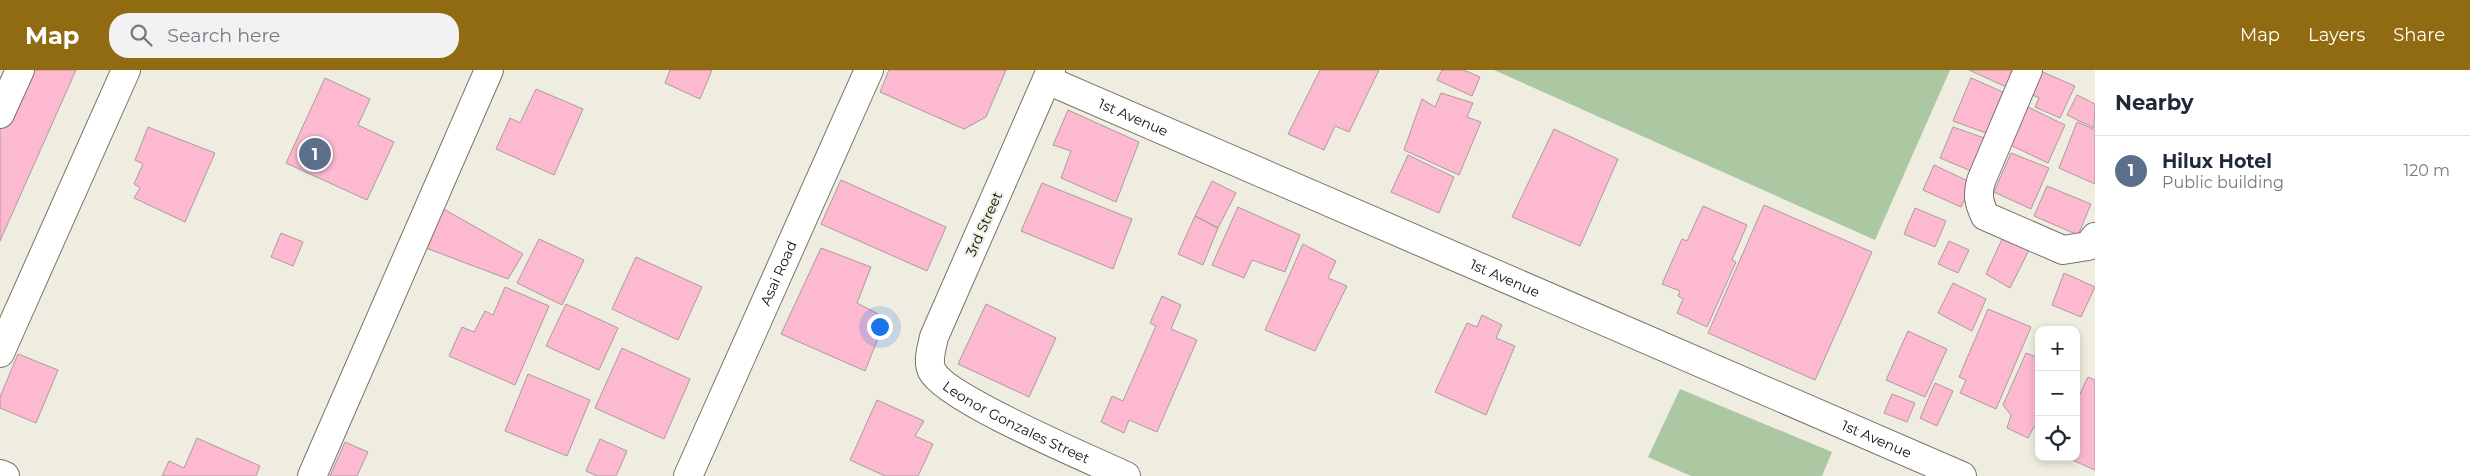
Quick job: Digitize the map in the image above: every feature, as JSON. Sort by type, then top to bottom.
[{"type":"street","points":[[0,114],[20,70]]},
{"type":"street","points":[[0,353],[7,321],[126,70]]},
{"type":"street","points":[[312,476],[489,70]]},
{"type":"street","name":"Asai Road","points":[[688,476],[868,70]]},
{"type":"street","points":[[2028,70],[1981,181],[1977,194],[1979,202],[1985,216],[2063,250],[2077,250],[2088,246],[2095,237]]},
{"type":"street","name":"3rd Street","points":[[936,378],[930,368],[930,354],[934,337],[1049,75]]},
{"type":"street","name":"1st Avenue","points":[[1049,75],[1962,476]]},
{"type":"street","name":"Leonor Gonzales Street","points":[[936,378],[965,400],[1126,476]]},
{"type":"street","points":[[0,474],[5,476]]},
{"type":"green space","points":[[1494,70],[1950,70],[1875,240]]},
{"type":"green space","points":[[1680,389],[1832,452],[1822,476],[1691,476],[1648,457]]},
{"type":"building","points":[[6,70],[76,70],[0,241],[0,84]]},
{"type":"building","points":[[670,70],[712,70],[700,99],[665,83]]},
{"type":"building","points":[[889,70],[1006,70],[986,117],[964,129],[880,92]]},
{"type":"building","points":[[1320,70],[1379,70],[1349,132],[1335,126],[1324,150],[1288,134]]},
{"type":"building","points":[[1442,70],[1464,70],[1480,77],[1472,96],[1437,80]]},
{"type":"building","points":[[1969,70],[2022,70],[2013,90]]},
{"type":"building","points":[[2038,70],[2075,86],[2060,118],[2035,107],[2039,98],[2024,91]]},
{"type":"building","points":[[325,78],[370,99],[358,125],[394,142],[367,200],[286,163]]},
{"type":"building","points":[[1971,78],[2005,93],[1986,133],[1953,121]]},
{"type":"building","points":[[536,89],[583,109],[554,175],[496,149],[510,118],[520,123]]},
{"type":"building","points":[[1441,93],[1473,103],[1467,117],[1481,122],[1459,175],[1404,150],[1422,99],[1435,107]]},
{"type":"building","points":[[2077,95],[2095,104],[2094,128],[2067,115]]},
{"type":"building","points":[[2026,106],[2065,125],[2048,163],[2008,144]]},
{"type":"building","points":[[1068,110],[1139,142],[1116,202],[1061,178],[1071,151],[1053,145]]},
{"type":"building","points":[[2077,122],[2095,130],[2095,184],[2059,168]]},
{"type":"building","points":[[148,127],[215,153],[185,222],[134,198],[140,188],[134,184],[143,164],[135,160]]},
{"type":"building","points":[[1953,127],[1990,140],[1976,173],[1940,158]]},
{"type":"building","points":[[1554,129],[1618,159],[1580,246],[1512,217]]},
{"type":"building","points":[[2011,153],[2049,168],[2031,209],[1994,192]]},
{"type":"building","points":[[1408,155],[1454,177],[1439,213],[1391,192]]},
{"type":"building","points":[[1934,165],[1972,183],[1961,207],[1923,190]]},
{"type":"building","points":[[841,180],[946,227],[927,271],[821,224]]},
{"type":"building","points":[[1212,181],[1236,193],[1218,228],[1195,216]]},
{"type":"building","points":[[1042,183],[1132,219],[1113,269],[1021,231]]},
{"type":"building","points":[[2047,186],[2091,204],[2078,235],[2034,216]]},
{"type":"building","points":[[1764,205],[1872,252],[1815,380],[1708,333]]},
{"type":"building","points":[[1703,206],[1747,225],[1732,260],[1736,262],[1707,327],[1677,313],[1683,299],[1678,296],[1680,291],[1662,284],[1682,239],[1687,241]]},
{"type":"building","points":[[1238,207],[1300,235],[1285,272],[1252,260],[1244,278],[1212,265]]},
{"type":"building","points":[[442,208],[523,254],[508,279],[426,248]]},
{"type":"building","points":[[1915,208],[1946,221],[1935,247],[1904,234]]},
{"type":"building","points":[[1195,216],[1218,228],[1203,265],[1178,254]]},
{"type":"building","points":[[281,233],[303,242],[293,266],[271,257]]},
{"type":"building","points":[[2004,235],[2030,248],[2010,288],[1986,274]]},
{"type":"building","points":[[539,239],[584,260],[562,305],[517,283]]},
{"type":"building","points":[[1949,241],[1969,250],[1958,273],[1938,264]]},
{"type":"building","points":[[1303,244],[1336,261],[1328,278],[1347,286],[1315,351],[1265,330]]},
{"type":"building","points":[[821,248],[871,267],[857,303],[886,318],[865,371],[781,334]]},
{"type":"building","points":[[636,257],[702,287],[678,340],[612,309]]},
{"type":"building","points":[[2064,273],[2095,287],[2081,317],[2052,305]]},
{"type":"building","points":[[1953,283],[1986,299],[1972,331],[1938,313]]},
{"type":"building","points":[[505,287],[549,306],[515,385],[449,356],[462,327],[474,332],[485,311],[493,315]]},
{"type":"building","points":[[1162,296],[1181,305],[1171,329],[1197,340],[1157,432],[1129,420],[1124,433],[1101,422],[1112,396],[1123,401],[1156,326],[1150,323]]},
{"type":"building","points":[[566,304],[618,328],[599,370],[546,346]]},
{"type":"building","points":[[986,304],[1056,338],[1029,397],[958,364]]},
{"type":"building","points":[[1988,309],[2031,327],[1996,409],[1960,393],[1966,380],[1959,377]]},
{"type":"building","points":[[1482,315],[1502,325],[1496,338],[1515,346],[1486,415],[1435,392],[1467,323],[1477,327]]},
{"type":"building","points":[[1908,331],[1947,349],[1925,397],[1886,380]]},
{"type":"building","points":[[622,348],[690,379],[664,439],[595,408]]},
{"type":"building","points":[[2026,353],[2035,356],[2035,427],[2028,438],[2007,428],[2011,415],[2003,405]]},
{"type":"building","points":[[18,354],[58,370],[36,423],[0,408],[0,397]]},
{"type":"building","points":[[528,374],[590,400],[567,456],[505,431]]},
{"type":"building","points":[[2088,377],[2095,380],[2095,470],[2074,461],[2080,461],[2080,394]]},
{"type":"building","points":[[1935,383],[1953,391],[1937,426],[1920,418]]},
{"type":"building","points":[[1892,394],[1915,403],[1907,422],[1884,413]]},
{"type":"building","points":[[877,400],[924,421],[915,436],[933,444],[918,476],[885,476],[850,460]]},
{"type":"building","points":[[197,438],[260,466],[256,476],[162,476],[169,461],[184,468]]},
{"type":"building","points":[[600,439],[627,451],[616,476],[597,476],[586,471]]},
{"type":"building","points":[[345,442],[368,452],[357,476],[330,476]]},
{"type":"place","name":"Hilux Hotel","points":[[315,154]]}]
